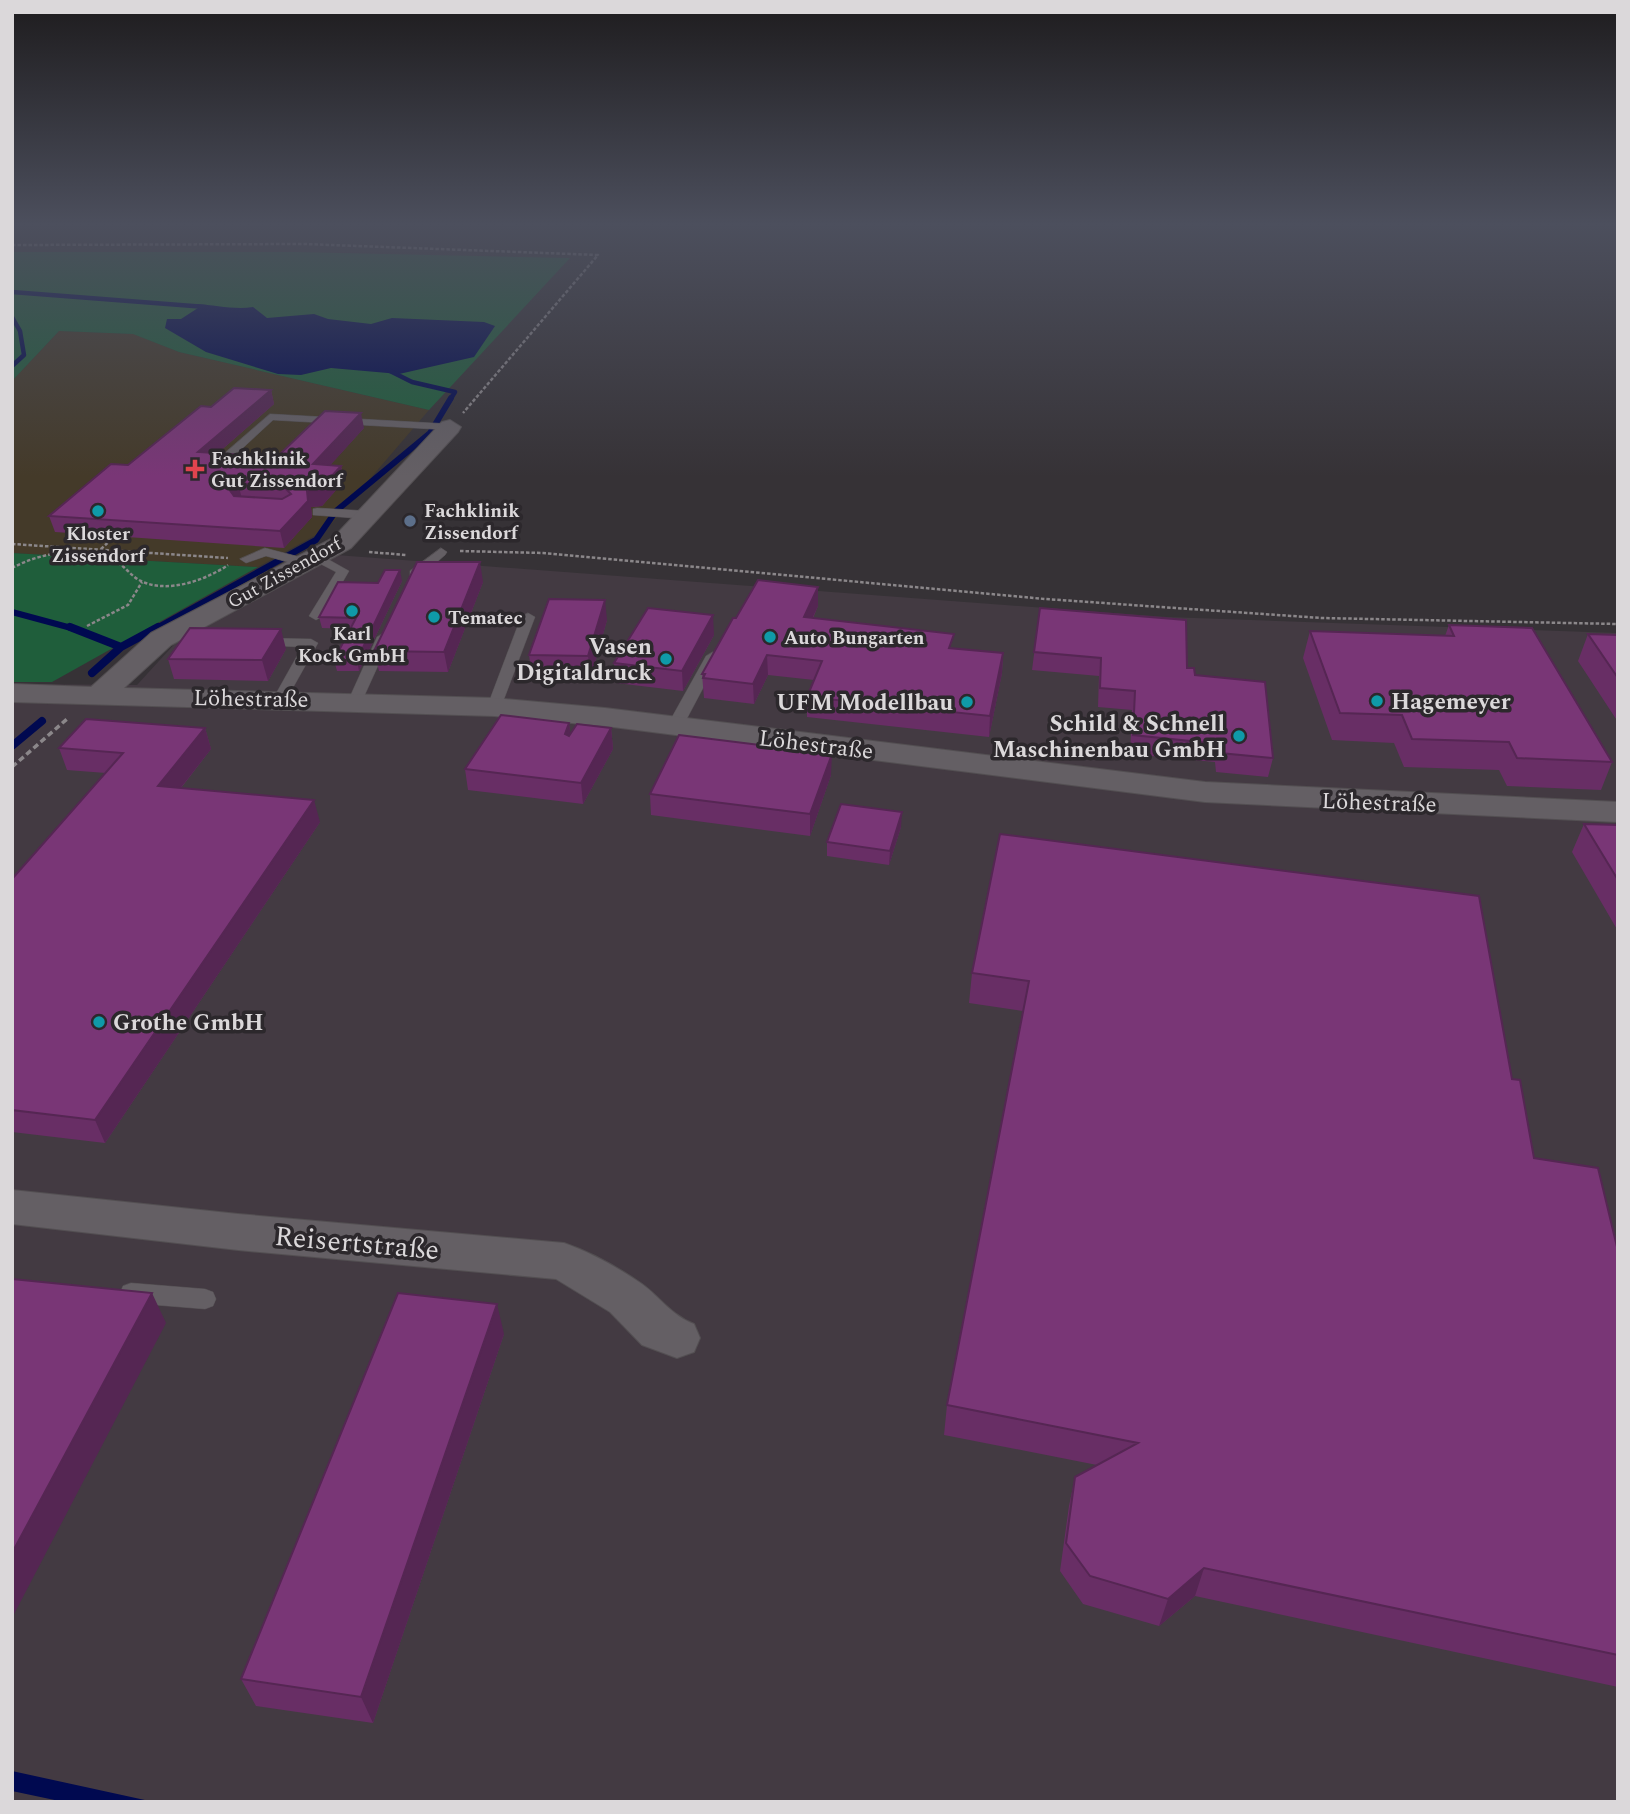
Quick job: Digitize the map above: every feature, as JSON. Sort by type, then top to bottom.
[{"type":"street","name":"Gut Zissendorf","points":[[100,694],[161,639],[305,560],[342,543],[356,514],[440,427]]},
{"type":"street","name":"Löhestraße","points":[[24,693],[494,707],[675,726],[1205,792],[1618,812]]},
{"type":"street","points":[[12,713],[24,693]]},
{"type":"street","name":"Reisertstraße","points":[[12,1207],[238,1232],[564,1261],[626,1298],[659,1331],[677,1338]]},
{"type":"lane","points":[[249,463],[222,461],[270,416],[440,427]]},
{"type":"lane","points":[[312,429],[321,420]]},
{"type":"lane","points":[[321,512],[356,514]]},
{"type":"lane","points":[[246,559],[265,552],[343,571],[316,616]]},
{"type":"lane","points":[[408,587],[413,576],[441,552]]},
{"type":"lane","points":[[494,707],[528,617]]},
{"type":"lane","points":[[355,701],[391,623]]},
{"type":"lane","points":[[243,642],[311,643],[280,699]]},
{"type":"lane","points":[[675,726],[720,643]]},
{"type":"lane","points":[[108,1291],[205,1299]]},
{"type":"path","points":[[440,427],[550,308]]},
{"type":"path","points":[[95,555],[115,536]]},
{"type":"path","points":[[342,543],[373,552],[410,555],[441,552],[543,554],[1045,599],[1321,618],[1618,624]]},
{"type":"path","points":[[12,544],[246,559]]},
{"type":"path","points":[[12,568],[36,556],[55,553],[95,555],[114,560],[142,582],[170,587],[215,574],[222,567],[246,559]]},
{"type":"path","points":[[87,626],[131,603],[139,593],[142,582]]},
{"type":"path","points":[[12,767],[100,694]]},
{"type":"shaded area","points":[[198,308],[254,308],[267,318],[314,314],[328,319],[371,324],[392,318],[484,322],[495,326],[474,357],[399,374],[331,368],[301,375],[278,374],[206,352],[165,328],[167,319],[181,319]]},
{"type":"shaded area","name":"Fachklinik Gut Zissendorf","points":[[59,331],[134,334],[179,352],[429,410],[327,529],[258,567],[12,553],[12,381]]},
{"type":"shaded area","points":[[336,555],[1167,617],[1618,633],[1618,1802],[12,1802],[12,684],[137,685],[180,638]]},
{"type":"shaded area","points":[[12,1771],[154,1802],[64,1802],[12,1791]]},
{"type":"green space","points":[[12,308],[524,308],[429,410],[179,352],[133,334],[59,331],[12,381]]},
{"type":"green space","points":[[12,553],[258,567],[52,682],[12,682]]},
{"type":"building","points":[[234,388],[271,390],[198,452],[277,457],[325,411],[361,413],[313,464],[341,466],[319,490],[307,491],[308,501],[280,531],[49,516],[111,464],[128,465],[201,406],[211,407]],"holes":[[[238,483],[284,487],[291,494],[282,499],[234,496],[229,489]]]},
{"type":"building","name":"Tematec","points":[[417,562],[480,562],[444,652],[374,651]]},
{"type":"building","points":[[385,570],[400,570],[357,660],[334,660],[356,618],[319,617],[338,582],[378,583]]},
{"type":"building","points":[[758,580],[818,587],[804,617],[954,634],[949,648],[1003,653],[990,716],[807,697],[822,661],[767,655],[753,684],[703,678],[705,674],[702,674],[733,618],[736,618]]},
{"type":"building","points":[[549,599],[605,600],[588,656],[529,655]]},
{"type":"building","points":[[648,608],[713,615],[682,671],[614,663]]},
{"type":"building","points":[[1040,608],[1186,620],[1187,668],[1194,668],[1195,675],[1265,682],[1273,758],[1220,753],[1219,744],[1133,735],[1135,691],[1100,688],[1101,658],[1034,652]]},
{"type":"building","points":[[1449,625],[1532,628],[1612,762],[1517,758],[1509,742],[1412,739],[1402,715],[1340,713],[1310,631],[1454,636]]},
{"type":"building","points":[[190,628],[281,629],[262,660],[168,659]]},
{"type":"building","points":[[1588,634],[1618,635],[1618,678]]},
{"type":"building","points":[[501,715],[569,723],[565,734],[569,736],[577,724],[611,728],[581,783],[465,769]]},
{"type":"building","name":"Grothe GmbH","points":[[86,719],[205,728],[158,786],[314,800],[95,1120],[12,1110],[12,879],[123,753],[59,748]]},
{"type":"building","points":[[679,735],[832,754],[810,814],[650,794]]},
{"type":"building","points":[[841,804],[902,812],[890,851],[827,842]]},
{"type":"building","points":[[1584,824],[1618,825],[1618,880]]},
{"type":"building","points":[[1000,834],[1479,896],[1512,1079],[1520,1080],[1534,1158],[1598,1168],[1618,1251],[1618,1655],[1204,1568],[1168,1599],[1090,1576],[1066,1543],[1075,1477],[1138,1443],[947,1405],[1029,981],[972,973]]},
{"type":"building","points":[[12,1279],[152,1293],[12,1553]]},
{"type":"building","points":[[398,1293],[497,1304],[361,1697],[241,1679]]},
{"type":"waterway","points":[[12,317],[20,331],[24,355],[12,366]]},
{"type":"waterway","points":[[388,370],[412,382],[455,392],[450,400]]},
{"type":"waterway","points":[[155,629],[316,540],[336,511],[430,433],[451,398]]},
{"type":"waterway","points":[[12,612],[75,629]]},
{"type":"waterway","points":[[70,627],[121,647]]},
{"type":"waterway","points":[[121,647],[158,627]]},
{"type":"waterway","points":[[92,673],[121,647]]},
{"type":"waterway","points":[[12,746],[42,721]]},
{"type":"place","name":"Fachklinik Gut Zissendorf","points":[[195,469]]},
{"type":"place","name":"Kloster Zissendorf","points":[[98,511]]},
{"type":"place","name":"Fachklinik Zissendorf","points":[[410,521]]},
{"type":"place","name":"Karl Kock GmbH","points":[[352,611]]},
{"type":"place","name":"Tematec","points":[[434,617]]},
{"type":"place","name":"Auto Bungarten","points":[[770,637]]},
{"type":"place","name":"Vasen Digitaldruck","points":[[666,659]]},
{"type":"place","name":"Hagemeyer","points":[[1377,701]]},
{"type":"place","name":"UFM Modellbau","points":[[967,702]]},
{"type":"place","name":"Schild & Schnell Maschinenbau GmbH","points":[[1239,736]]},
{"type":"place","name":"Grothe GmbH","points":[[99,1022]]}]
